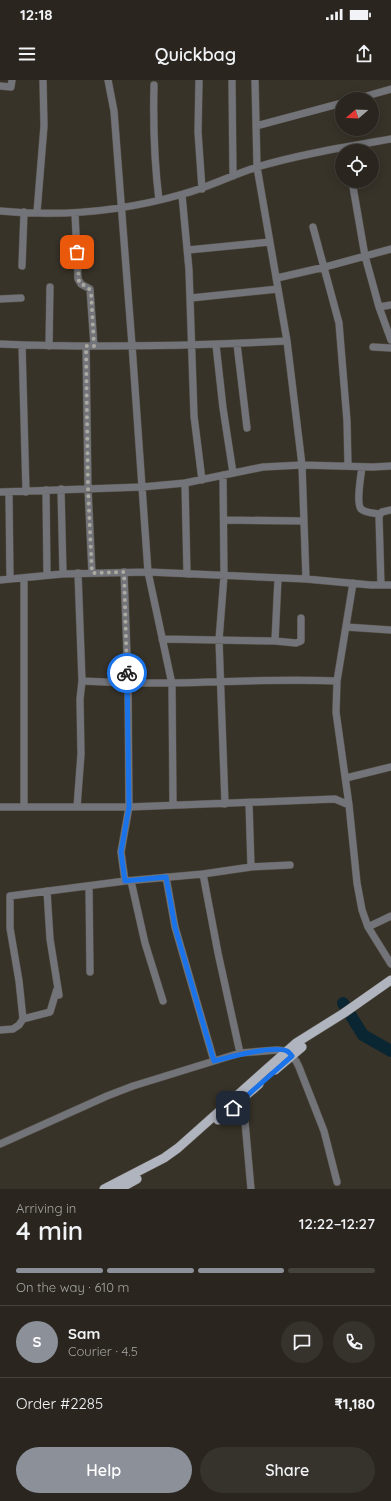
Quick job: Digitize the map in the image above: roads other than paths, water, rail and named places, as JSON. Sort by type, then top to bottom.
[{"type":"main road","points":[[119,1189],[193,1143],[243,1100],[289,1054],[296,1043],[345,1016],[391,980]]},
{"type":"main road","points":[[360,1005],[391,985]]},
{"type":"main road","points":[[104,1189],[171,1156],[289,1054]]},
{"type":"street","points":[[0,86],[11,86],[12,80]]},
{"type":"street","points":[[37,212],[44,126],[43,80]]},
{"type":"street","points":[[108,80],[114,111],[122,208],[148,572],[172,684],[173,805]]},
{"type":"street","points":[[199,80],[198,132],[202,189]]},
{"type":"street","points":[[232,80],[233,176]]},
{"type":"street","points":[[255,80],[257,167],[287,341],[302,465],[306,579]]},
{"type":"street","points":[[154,85],[153,130],[155,168],[159,200]]},
{"type":"street","points":[[379,92],[391,89]]},
{"type":"street","points":[[256,126],[335,105]]},
{"type":"street","points":[[369,144],[391,139]]},
{"type":"street","points":[[0,211],[75,213],[122,208],[182,195],[202,189],[257,167],[314,153],[335,150]]},
{"type":"street","points":[[353,188],[366,256],[379,307],[391,340]]},
{"type":"street","points":[[182,195],[191,298],[194,416],[202,480]]},
{"type":"street","points":[[22,266],[24,212]]},
{"type":"street","points":[[75,213],[78,279],[80,284],[90,289],[94,346]]},
{"type":"street","points":[[313,227],[339,323],[347,421],[348,466]]},
{"type":"street","points":[[188,250],[270,242]]},
{"type":"street","points":[[277,278],[391,249]]},
{"type":"street","points":[[49,346],[50,287]]},
{"type":"street","points":[[191,298],[278,289]]},
{"type":"street","points":[[0,299],[22,298]]},
{"type":"street","points":[[379,307],[391,305]]},
{"type":"street","points":[[0,344],[49,346],[193,346],[287,341]]},
{"type":"street","points":[[216,344],[223,408],[233,473]]},
{"type":"street","points":[[237,344],[247,428]]},
{"type":"street","points":[[22,345],[26,492]]},
{"type":"street","points":[[86,346],[88,489],[92,573]]},
{"type":"street","points":[[374,347],[391,348]]},
{"type":"street","points":[[0,492],[142,487],[185,483],[263,467],[302,465],[391,466]]},
{"type":"street","points":[[362,466],[358,498],[361,509],[380,514],[391,510]]},
{"type":"street","points":[[223,475],[224,576],[219,640],[225,804]]},
{"type":"street","points":[[185,483],[187,574]]},
{"type":"street","points":[[61,489],[63,574]]},
{"type":"street","points":[[46,490],[47,575]]},
{"type":"street","points":[[9,492],[10,579]]},
{"type":"street","points":[[380,514],[381,585]]},
{"type":"street","points":[[224,520],[304,521]]},
{"type":"street","points":[[124,572],[128,683],[129,807],[121,852],[145,943],[163,1001]]},
{"type":"street","points":[[0,580],[78,573],[148,572],[306,579],[391,585]]},
{"type":"street","points":[[77,806],[81,754],[80,699],[82,681],[78,573]]},
{"type":"street","points":[[24,578],[24,806]]},
{"type":"street","points":[[276,640],[278,578]]},
{"type":"street","points":[[353,583],[337,681],[336,712],[346,778],[357,883],[362,910],[368,927],[391,964]]},
{"type":"street","points":[[162,639],[276,640],[296,643],[300,641],[301,618]]},
{"type":"street","points":[[346,626],[391,630]]},
{"type":"street","points":[[82,681],[172,684],[302,680],[337,681]]},
{"type":"street","points":[[346,778],[391,767]]},
{"type":"street","points":[[0,806],[129,807],[335,799],[349,805]]},
{"type":"street","points":[[249,803],[251,867]]},
{"type":"street","points":[[0,1030],[13,1029],[19,1025],[23,1019],[10,928],[9,898],[12,895],[128,881],[203,874],[251,867],[290,865]]},
{"type":"street","points":[[203,874],[218,953],[240,1053]]},
{"type":"street","points":[[166,877],[175,927],[214,1061]]},
{"type":"street","points":[[89,886],[90,972]]},
{"type":"street","points":[[47,891],[50,939],[59,995]]},
{"type":"street","points":[[368,927],[391,916]]},
{"type":"street","points":[[23,1019],[50,1012],[58,987]]},
{"type":"street","points":[[0,1135],[1,1143],[106,1096],[133,1086],[240,1053],[277,1050],[289,1054],[299,1067],[324,1131],[337,1182]]},
{"type":"street","points":[[243,1100],[251,1189]]},
{"type":"waterway","points":[[343,1003],[363,1035],[391,1051]]}]
